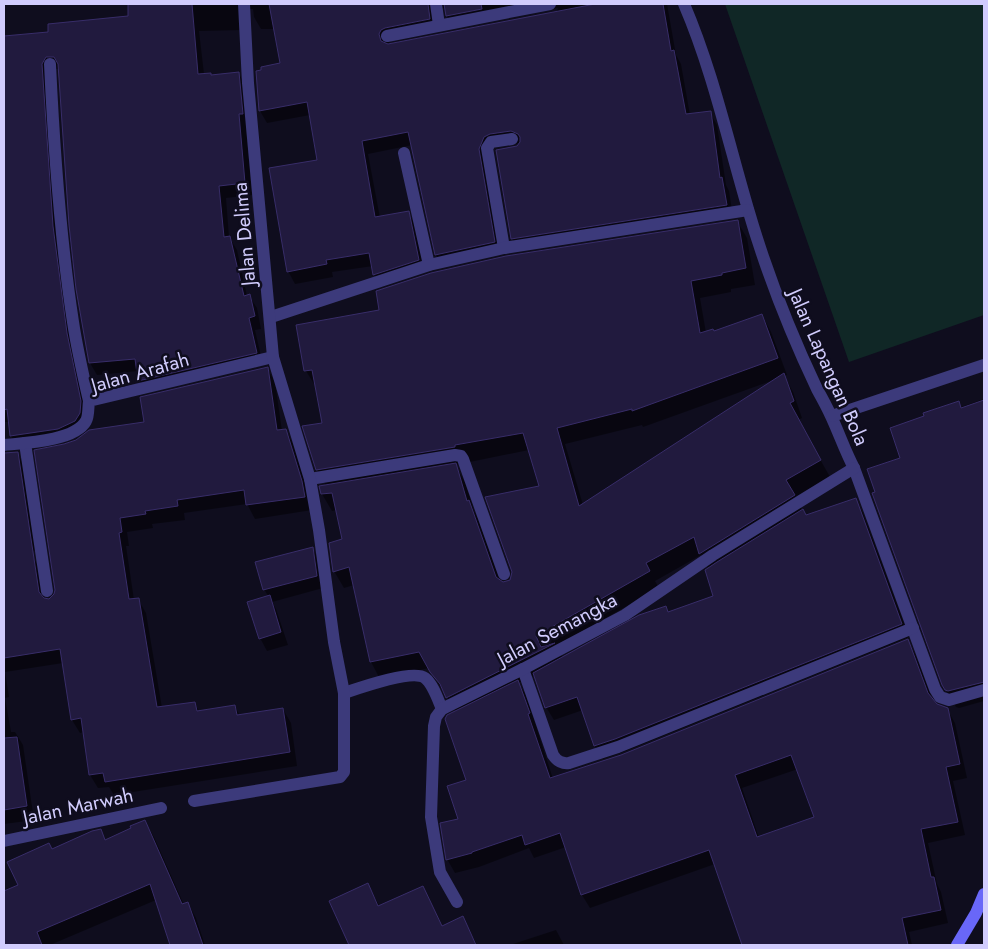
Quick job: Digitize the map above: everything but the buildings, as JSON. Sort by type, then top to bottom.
[{"type":"main road","points":[[957,945],[976,913],[984,894]]},
{"type":"street","name":"Jalan Delima","points":[[194,801],[340,777],[344,772],[344,693],[334,642],[319,530],[310,479],[273,357],[248,83],[244,4]]},
{"type":"street","points":[[436,4],[439,25]]},
{"type":"street","points":[[387,36],[550,4]]},
{"type":"street","name":"Jalan Lapangan Bola","points":[[684,4],[692,22],[713,87],[748,210],[774,287],[817,389],[832,416],[854,468],[940,697],[949,700],[984,690]]},
{"type":"street","points":[[50,64],[63,242],[73,323],[88,401]]},
{"type":"street","points":[[504,248],[487,148],[491,142],[512,139]]},
{"type":"street","points":[[404,153],[429,265]]},
{"type":"street","points":[[270,317],[429,265],[504,248],[748,210]]},
{"type":"street","name":"Jalan Arafah","points":[[4,445],[70,435],[80,429],[87,420],[88,401],[273,357]]},
{"type":"street","points":[[832,416],[984,364]]},
{"type":"street","points":[[25,443],[47,591]]},
{"type":"street","points":[[310,479],[455,455],[461,456],[504,574]]},
{"type":"street","name":"Jalan Semangka","points":[[442,709],[625,615],[706,560],[854,468]]},
{"type":"street","points":[[523,669],[553,755],[557,761],[563,764],[618,747],[913,628]]},
{"type":"street","points":[[344,693],[392,678],[414,675],[422,676],[427,680],[442,709],[436,717],[434,726],[431,817],[440,872],[456,902]]},
{"type":"street","name":"Jalan Marwah","points":[[4,841],[161,808]]},
{"type":"green space","points":[[725,4],[984,4],[984,315],[849,362]]}]
